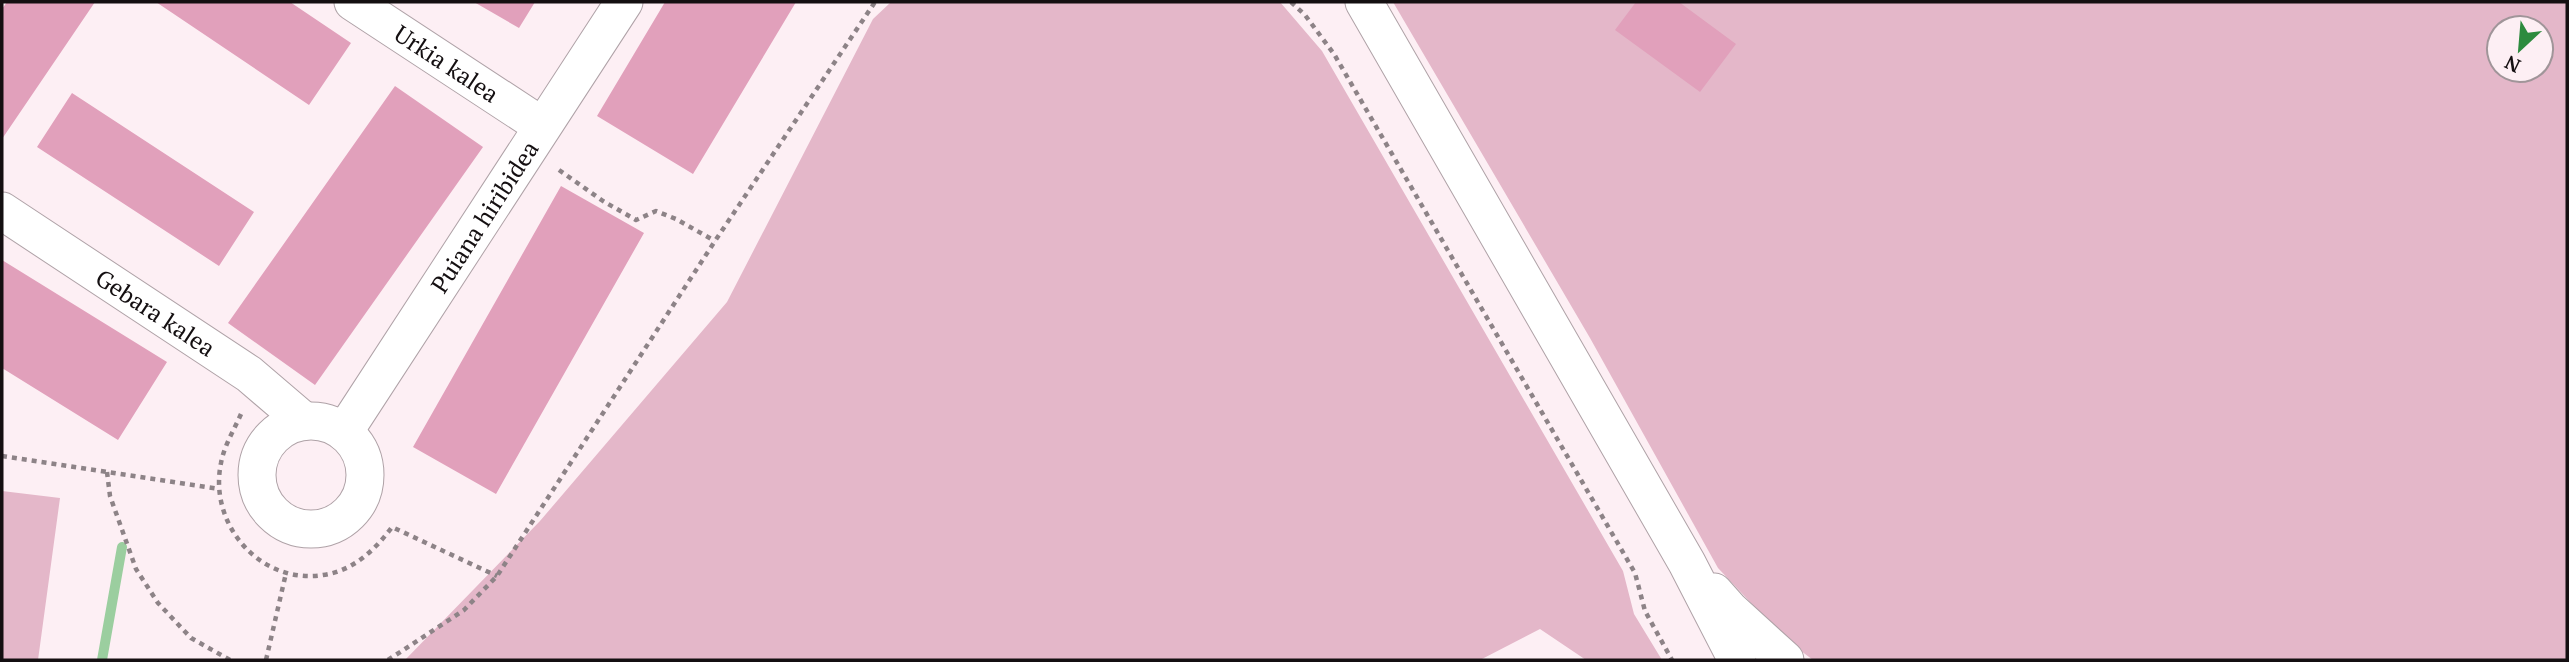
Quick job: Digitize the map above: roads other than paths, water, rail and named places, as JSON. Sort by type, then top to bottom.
[{"type":"street","name":"Urkia kalea","points":[[353,2],[542,126]]},
{"type":"street","name":"Puiana hiribidea","points":[[344,432],[624,2]]},
{"type":"street","points":[[1364,2],[1687,563],[1737,660]]},
{"type":"street","name":"Gebara kalea","points":[[2,211],[249,374],[304,421]]},
{"type":"street","points":[[304,421],[332,425],[344,432],[357,446],[365,481],[360,499],[348,514],[333,524],[315,528],[296,527],[280,519],[267,506],[259,489],[257,471],[261,453],[272,438],[286,427],[304,421]]},
{"type":"street","points":[[1687,563],[1730,610],[1785,660]]},
{"type":"waterway","points":[[102,660],[122,547]]}]
